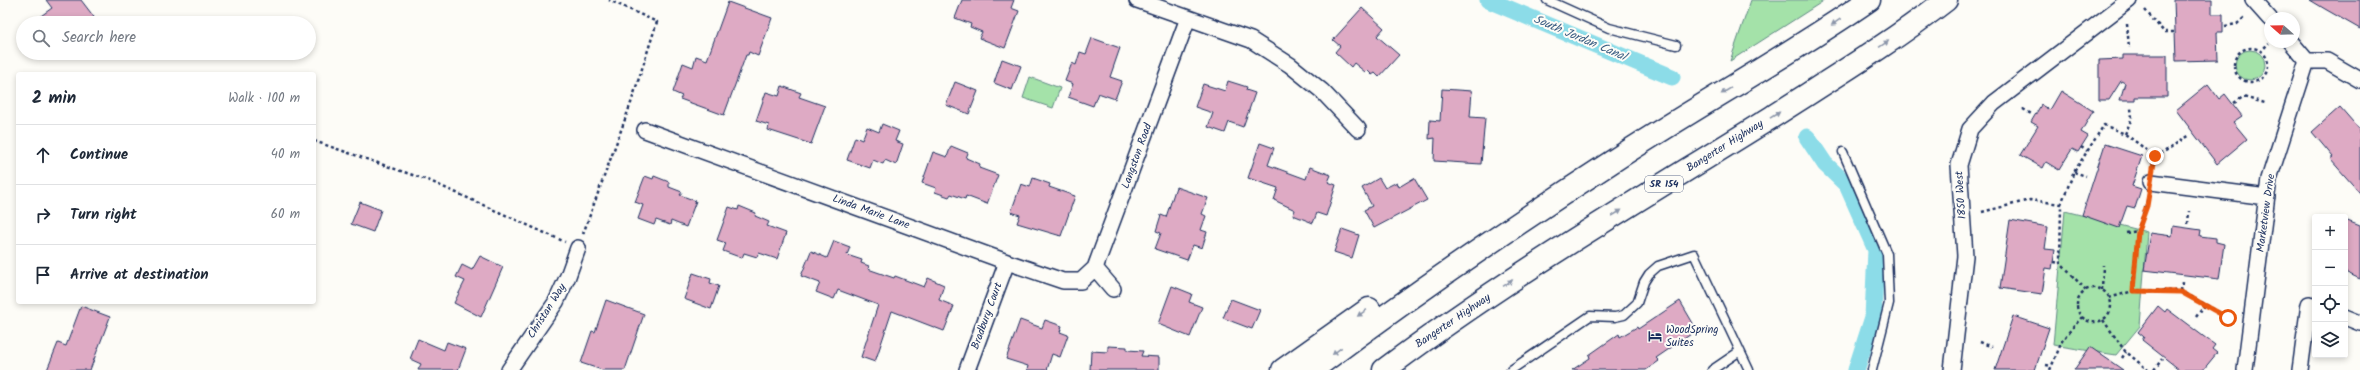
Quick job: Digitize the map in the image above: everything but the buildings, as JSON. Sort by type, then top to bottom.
[{"type":"highway","points":[[1312,370],[1400,304],[1611,162],[1815,37],[1869,0]]},
{"type":"highway","name":"Bangerter Highway","points":[[1384,370],[1423,340],[1530,268],[1825,83],[1946,0]]},
{"type":"highway","points":[[1283,370],[1374,305],[1537,200],[1611,162]]},
{"type":"highway","points":[[1393,370],[1423,340]]},
{"type":"street","points":[[1137,0],[1251,40],[1290,65],[1322,90],[1358,129]]},
{"type":"street","name":"1850 West","points":[[1952,370],[1965,256],[1959,166],[1970,129],[1994,103],[2129,0]]},
{"type":"street","points":[[2253,0],[2264,12]]},
{"type":"street","name":"Langston Road","points":[[1095,268],[1188,18]]},
{"type":"street","points":[[2296,48],[2307,60],[2327,61],[2360,80]]},
{"type":"street","name":"Marketview Drive","points":[[2245,370],[2269,179],[2307,60]]},
{"type":"street","name":"Linda Marie Lane","points":[[645,130],[1063,281],[1081,281],[1095,268]]},
{"type":"street","points":[[2151,182],[2266,197]]},
{"type":"street","name":"Christan Way","points":[[509,370],[556,302],[568,276],[578,248]]},
{"type":"street","name":"Bradbury Court","points":[[967,370],[1007,262]]},
{"type":"street","points":[[1095,268],[1113,289]]},
{"type":"street","points":[[2300,370],[2312,305]]},
{"type":"street","points":[[2348,318],[2360,323]]},
{"type":"lane","points":[[1547,0],[1609,28],[1676,45]]},
{"type":"lane","points":[[1843,152],[1887,254],[1889,303],[1872,370]]},
{"type":"lane","points":[[1511,370],[1590,316],[1614,317],[1624,315],[1637,303],[1644,282],[1649,274],[1658,266],[1694,254],[1748,370]]},
{"type":"lane","points":[[1712,370],[1740,351]]},
{"type":"path","points":[[316,142],[430,181],[578,248],[631,103],[657,22],[609,0]]},
{"type":"path","points":[[2145,10],[2164,32],[2174,32]]},
{"type":"path","points":[[2225,26],[2237,24],[2245,17]]},
{"type":"path","points":[[2127,24],[2128,48]]},
{"type":"path","points":[[2260,52],[2264,48]]},
{"type":"path","points":[[2247,49],[2260,52],[2267,63],[2266,73],[2262,78],[2252,82],[2241,79],[2234,70],[2234,64],[2238,54],[2247,49]]},
{"type":"path","points":[[2234,103],[2243,97],[2265,103]]},
{"type":"path","points":[[2125,134],[2132,118],[2131,108]]},
{"type":"path","points":[[2023,109],[2033,115]]},
{"type":"path","points":[[2060,263],[2061,204],[2074,172],[2104,125],[2125,134],[2155,156],[2147,206],[2138,231],[2133,291]]},
{"type":"path","points":[[2154,158],[2189,135]]},
{"type":"path","points":[[2082,147],[2088,151]]},
{"type":"path","points":[[2074,172],[2086,176]]},
{"type":"path","points":[[1982,212],[2030,200],[2061,204]]},
{"type":"path","points":[[2188,224],[2189,211]]},
{"type":"path","points":[[2126,233],[2138,231]]},
{"type":"path","points":[[2054,262],[2060,263],[2086,290]]},
{"type":"path","points":[[2102,290],[2103,265]]},
{"type":"path","points":[[2181,292],[2182,282]]},
{"type":"path","points":[[2096,288],[2102,290],[2109,298],[2111,308],[2103,320],[2089,322],[2082,317],[2077,304],[2082,294],[2086,290],[2096,288]]},
{"type":"path","points":[[2109,298],[2133,291],[2181,292],[2228,318]]},
{"type":"path","points":[[2196,317],[2205,305]]},
{"type":"path","points":[[2050,370],[2063,339],[2082,317]]},
{"type":"path","points":[[2103,320],[2126,352],[2148,370]]},
{"type":"path","points":[[1980,342],[1992,347]]},
{"type":"path","points":[[2122,358],[2126,352]]},
{"type":"path","points":[[2154,370],[2162,359]]},
{"type":"path","points":[[2046,365],[2052,366]]},
{"type":"green space","points":[[1751,0],[1825,0],[1730,61]]},
{"type":"green space","points":[[2250,50],[2261,54],[2265,65],[2261,76],[2250,80],[2239,76],[2235,65],[2239,54]]},
{"type":"green space","points":[[1030,77],[1060,88],[1053,108],[1023,98]]},
{"type":"green space","points":[[2065,211],[2147,232],[2140,326],[2116,355],[2053,345]]},
{"type":"waterway","name":"South Jordan Canal","points":[[1488,0],[1672,77]]},
{"type":"waterway","name":"South Jordan Canal","points":[[1807,137],[1825,164],[1847,185],[1876,250],[1873,317],[1856,370]]},
{"type":"place","name":"WoodSpring Suites","points":[[1655,336]]},
{"type":"route","points":[[2155,156],[2147,206],[2138,231],[2133,291],[2181,292],[2228,318]]}]
